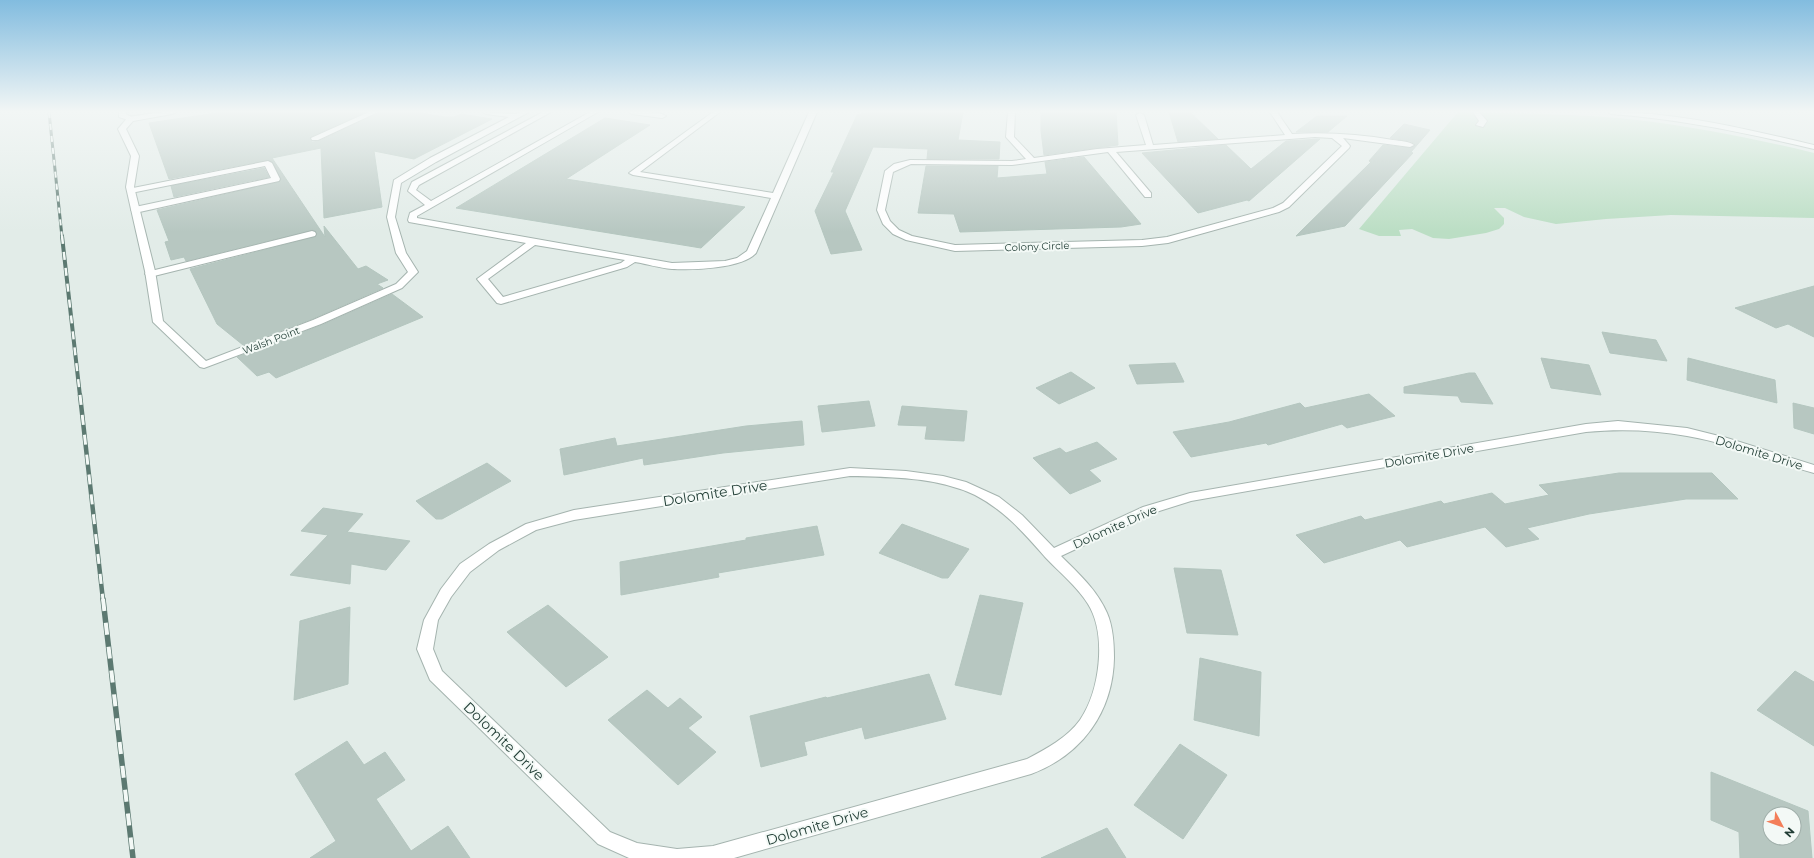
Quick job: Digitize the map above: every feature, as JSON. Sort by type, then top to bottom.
[{"type":"street","name":"Walsh Point","points":[[133,152],[135,156],[131,191],[150,274],[158,322],[204,365],[317,322],[399,286],[413,272],[401,253],[391,217],[398,182],[448,152]]},
{"type":"street","points":[[431,205],[412,191],[415,184],[474,152]]},
{"type":"street","points":[[523,152],[413,215],[412,220],[672,266],[726,264],[740,260],[751,253],[795,152]]},
{"type":"street","points":[[662,152],[633,173],[776,196]]},
{"type":"street","points":[[1024,152],[1032,160],[1094,152]]},
{"type":"street","points":[[1112,152],[1148,195]]},
{"type":"street","name":"Colony Circle","points":[[1032,160],[1012,163],[925,161],[910,162],[897,166],[889,170],[881,210],[886,222],[896,232],[909,238],[955,248],[1142,243],[1168,240],[1264,213],[1286,205],[1340,152]]},
{"type":"street","points":[[131,191],[268,163],[276,179],[135,210]]},
{"type":"street","points":[[150,274],[312,234]]},
{"type":"street","points":[[534,241],[482,279],[501,301],[624,265],[633,259]]},
{"type":"street","name":"Dolomite Drive","points":[[1052,555],[1148,510],[1190,497],[1586,428],[1618,425],[1687,432],[1723,440],[1814,469]]},
{"type":"street","name":"Dolomite Drive","points":[[850,472],[889,473],[931,478],[966,487],[994,499],[1014,514],[1052,555],[1094,601],[1104,625],[1107,651],[1103,690],[1087,724],[1064,748],[1031,766],[713,855],[677,858],[636,852],[604,838],[436,674],[425,649],[431,620],[446,593],[465,568],[494,547],[531,527],[574,515],[850,472]]},
{"type":"green space","points":[[1424,152],[1814,153],[1814,218],[1671,215],[1556,224],[1524,217],[1505,208],[1494,208],[1504,218],[1504,224],[1499,229],[1486,233],[1449,239],[1433,238],[1412,229],[1399,230],[1401,236],[1379,236],[1359,229]]},
{"type":"building","points":[[159,152],[301,152],[272,158],[325,237],[324,226],[358,269],[366,266],[388,280],[377,284],[383,288],[312,319],[243,345],[217,324],[190,269],[315,237],[317,233],[312,230],[186,261],[184,257],[171,260],[165,242],[169,241],[157,210],[279,182],[281,180],[273,162],[268,160],[169,179]]},
{"type":"building","points":[[321,152],[374,152],[382,207],[324,218]]},
{"type":"building","points":[[379,152],[428,152],[414,159]]},
{"type":"building","points":[[549,152],[608,152],[566,179],[745,207],[701,248],[456,208]]},
{"type":"building","points":[[840,152],[871,152],[845,211],[862,250],[831,254],[815,211],[834,172],[831,172]]},
{"type":"building","points":[[928,152],[999,152],[999,159],[927,159]]},
{"type":"building","points":[[1044,152],[1066,152],[1044,155]]},
{"type":"building","points":[[1233,152],[1251,169],[1272,152],[1305,152],[1249,201],[1247,200],[1198,213],[1142,153]]},
{"type":"building","points":[[1377,152],[1413,153],[1345,226],[1296,236],[1371,162],[1369,161]]},
{"type":"building","points":[[1084,157],[1141,224],[1121,227],[960,232],[954,214],[918,213],[926,166],[998,166],[997,178],[1047,174],[1045,162]]},
{"type":"building","points":[[264,168],[269,177],[174,197],[171,186]]},
{"type":"building","points":[[1814,286],[1814,337],[1788,324],[1776,328],[1735,308]]},
{"type":"building","points":[[392,294],[423,317],[276,378],[269,372],[257,376],[237,357],[322,325]]},
{"type":"building","points":[[1602,332],[1656,340],[1667,361],[1610,353]]},
{"type":"building","points":[[1541,358],[1589,365],[1601,395],[1551,388]]},
{"type":"building","points":[[1688,358],[1775,380],[1777,403],[1687,380]]},
{"type":"building","points":[[1175,363],[1184,382],[1137,384],[1129,365]]},
{"type":"building","points":[[1071,372],[1095,388],[1059,404],[1036,388]]},
{"type":"building","points":[[1475,373],[1493,404],[1461,402],[1458,396],[1404,393],[1404,387]]},
{"type":"building","points":[[1369,394],[1395,416],[1347,428],[1342,424],[1268,445],[1266,443],[1191,457],[1173,432],[1229,422],[1300,403],[1305,408]]},
{"type":"building","points":[[869,401],[875,426],[822,432],[818,406]]},
{"type":"building","points":[[1793,403],[1814,408],[1814,434],[1794,428]]},
{"type":"building","points":[[902,406],[967,411],[964,441],[925,439],[927,426],[898,425]]},
{"type":"building","points":[[802,421],[804,445],[723,453],[644,465],[643,458],[564,475],[560,449],[615,438],[617,446],[746,426]]},
{"type":"building","points":[[1097,442],[1117,459],[1089,470],[1101,481],[1070,494],[1033,458],[1060,448],[1066,453]]},
{"type":"building","points":[[487,463],[511,481],[442,519],[436,519],[416,501]]},
{"type":"building","points":[[1619,473],[1712,473],[1738,499],[1686,499],[1589,514],[1527,528],[1539,539],[1506,547],[1485,527],[1407,547],[1400,540],[1324,563],[1296,535],[1361,516],[1365,520],[1441,501],[1444,504],[1492,493],[1505,504],[1549,495],[1539,485]]},
{"type":"building","points":[[323,508],[363,514],[347,532],[410,541],[386,570],[351,564],[350,584],[290,575],[328,535],[301,531]]},
{"type":"building","points":[[902,524],[969,549],[948,578],[942,578],[879,553]]},
{"type":"building","points":[[817,526],[824,555],[718,573],[719,577],[621,595],[620,562]]},
{"type":"building","points":[[1174,568],[1221,570],[1238,635],[1187,633]]},
{"type":"building","points":[[980,595],[1023,603],[1001,695],[955,685]]},
{"type":"building","points":[[548,605],[608,657],[566,687],[507,632]]},
{"type":"building","points":[[350,607],[348,684],[294,700],[300,621]]},
{"type":"building","points":[[1200,658],[1261,672],[1259,736],[1194,720]]},
{"type":"building","points":[[1795,671],[1814,682],[1814,746],[1757,710]]},
{"type":"building","points":[[929,674],[946,719],[865,739],[862,727],[804,742],[807,755],[761,767],[750,716]]},
{"type":"building","points":[[647,690],[668,708],[680,698],[702,717],[688,728],[716,752],[678,785],[608,720]]},
{"type":"building","points":[[347,741],[364,765],[385,752],[405,780],[376,799],[411,851],[448,826],[470,858],[310,858],[336,841],[295,774]]},
{"type":"building","points":[[1180,744],[1227,775],[1183,839],[1134,805]]},
{"type":"building","points":[[1711,772],[1796,806],[1762,806],[1762,846],[1802,846],[1802,809],[1808,811],[1812,858],[1740,858],[1739,832],[1711,820]]},
{"type":"building","points":[[1107,828],[1126,858],[1041,858]]},
{"type":"railway","points":[[53,152],[62,237]]},
{"type":"railway","points":[[62,236],[80,396]]},
{"type":"railway","points":[[80,395],[103,600]]},
{"type":"railway","points":[[103,599],[133,858]]}]
